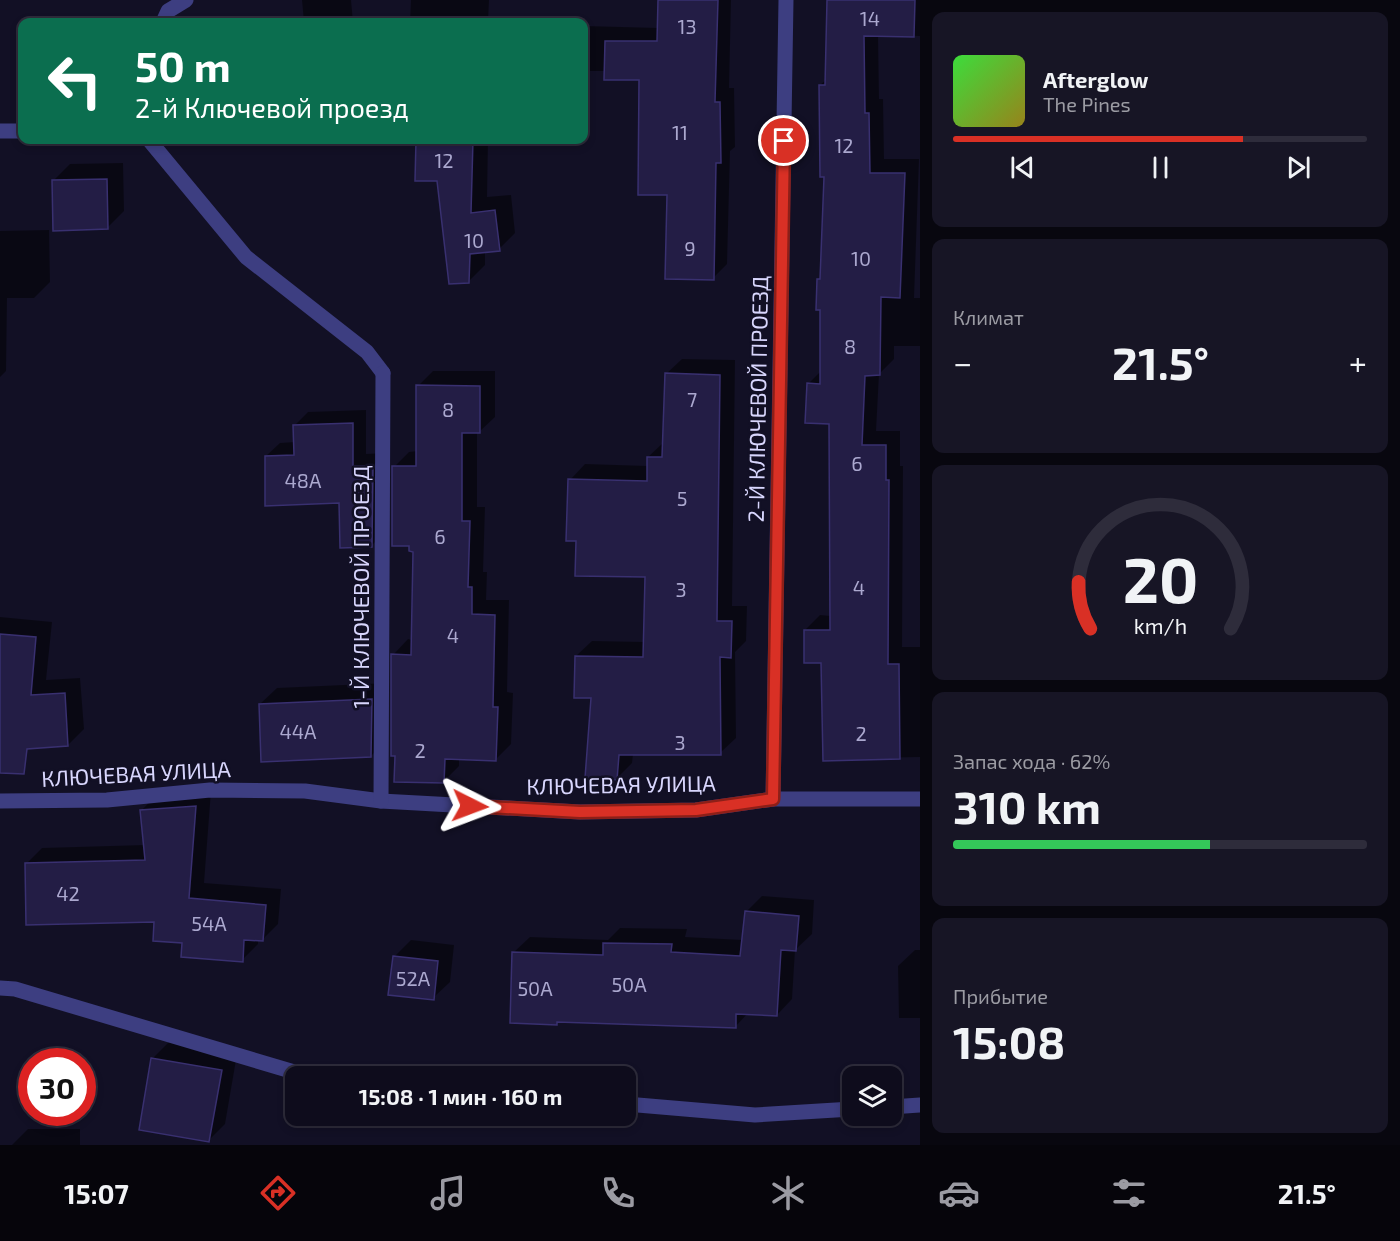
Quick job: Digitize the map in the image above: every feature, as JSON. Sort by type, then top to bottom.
[{"type":"street","points":[[166,11],[186,0]]},
{"type":"street","name":"2-Й КЛЮЧЕВОЙ ПРОЕЗД","points":[[773,799],[786,0]]},
{"type":"street","points":[[0,131],[18,131]]},
{"type":"street","name":"1-Й КЛЮЧЕВОЙ ПРОЕЗД","points":[[152,144],[246,257],[367,352],[383,374],[381,801]]},
{"type":"street","name":"КЛЮЧЕВАЯ УЛИЦА","points":[[0,801],[107,800],[210,790],[305,791],[381,801],[580,812],[696,810],[773,799],[920,799]]},
{"type":"street","points":[[0,988],[15,989],[285,1069]]},
{"type":"street","points":[[636,1105],[755,1115],[842,1110]]},
{"type":"street","points":[[902,1106],[920,1105]]},
{"type":"building","points":[[658,0],[718,0],[715,102],[720,102],[721,163],[716,163],[714,280],[665,279],[667,195],[638,195],[639,80],[604,80],[605,41],[657,41]]},
{"type":"building","points":[[827,0],[915,0],[914,37],[864,36],[865,113],[869,113],[870,173],[905,173],[900,298],[881,297],[880,375],[865,376],[862,445],[886,445],[886,480],[889,480],[888,664],[899,664],[900,759],[823,761],[821,663],[804,663],[804,630],[830,630],[829,424],[805,423],[807,383],[820,384],[820,310],[816,310],[817,279],[820,279],[824,177],[820,177],[819,85],[825,85]]},
{"type":"building","points":[[416,144],[473,144],[471,213],[495,210],[500,251],[470,254],[469,283],[449,284],[437,181],[415,181]]},
{"type":"building","points":[[107,179],[108,229],[53,231],[52,180]]},
{"type":"building","points":[[665,373],[720,375],[717,621],[732,621],[731,658],[720,657],[721,755],[619,755],[617,780],[585,778],[591,698],[574,698],[575,656],[643,657],[645,577],[575,576],[576,541],[566,541],[568,479],[647,481],[647,457],[662,457]]},
{"type":"building","points":[[416,385],[480,386],[480,433],[462,433],[462,521],[470,521],[468,587],[472,587],[472,614],[495,615],[493,707],[498,707],[496,761],[445,759],[444,783],[394,782],[395,756],[391,756],[391,654],[411,655],[413,552],[409,551],[409,546],[392,546],[392,466],[416,466]]},
{"type":"building","points":[[353,423],[353,466],[373,466],[372,547],[340,548],[339,503],[265,506],[265,456],[294,455],[293,425]]},
{"type":"building","points":[[0,634],[36,637],[31,695],[65,693],[68,746],[27,749],[24,774],[0,773]]},
{"type":"building","points":[[372,699],[371,757],[261,762],[259,704]]},
{"type":"building","points":[[196,806],[189,898],[266,905],[263,941],[244,940],[243,962],[181,957],[182,943],[153,941],[154,922],[26,925],[25,863],[145,860],[140,810]]},
{"type":"building","points":[[745,911],[799,916],[796,951],[781,950],[777,1016],[736,1014],[736,1028],[557,1022],[557,1025],[510,1023],[512,952],[603,955],[603,943],[672,944],[671,952],[740,956]]},
{"type":"building","points":[[393,956],[438,961],[434,1000],[388,995]]},
{"type":"building","points":[[151,1058],[222,1070],[209,1142],[139,1130]]},
{"type":"route","points":[[470,806],[580,812],[696,810],[773,799],[784,141]]}]
